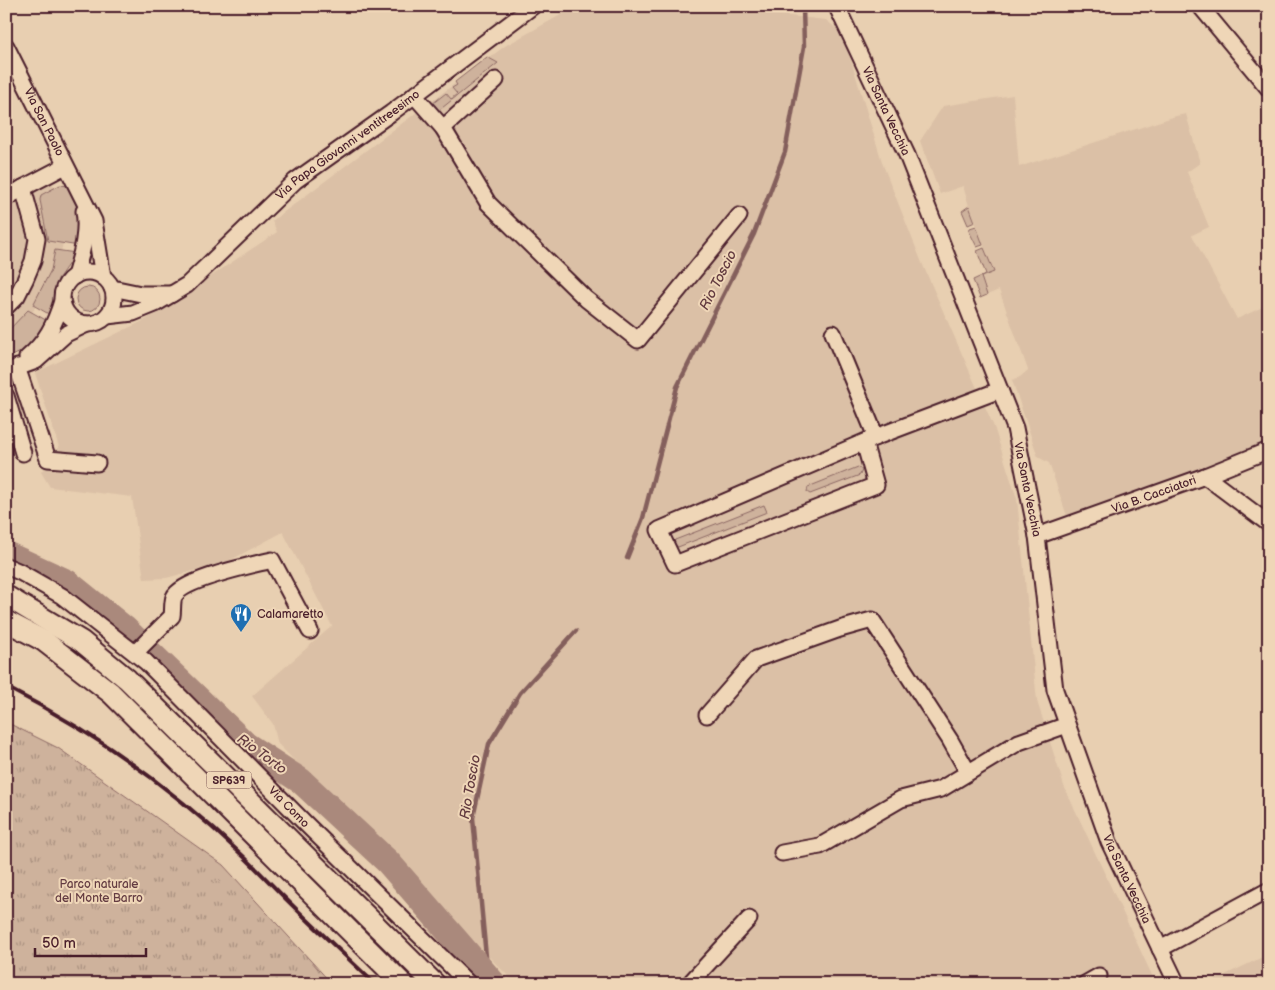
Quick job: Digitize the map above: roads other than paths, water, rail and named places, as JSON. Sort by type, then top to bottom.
[{"type":"main road","name":"SP639","points":[[6,596],[81,641],[127,679],[435,984]]},
{"type":"main road","name":"SP639","points":[[6,620],[44,641],[111,693],[403,984]]},
{"type":"street","name":"Via Papa Giovanni ventitreesimo","points":[[107,316],[133,313],[155,304],[187,285],[295,180],[414,96],[533,6]]},
{"type":"street","points":[[836,6],[845,6]]},
{"type":"street","name":"Via Santa Vecchia","points":[[836,6],[907,155],[1014,428],[1037,536],[1055,690],[1109,842],[1177,984]]},
{"type":"street","points":[[1200,6],[1269,89]]},
{"type":"street","name":"Via San Paolo","points":[[6,46],[94,221],[108,282]]},
{"type":"street","points":[[443,128],[496,80]]},
{"type":"street","points":[[414,96],[443,128],[488,203],[586,299],[638,340],[739,216]]},
{"type":"street","points":[[6,198],[66,166]]},
{"type":"street","points":[[6,307],[17,296],[21,279],[33,261],[37,239],[23,188]]},
{"type":"street","name":"Via San Paolo","points":[[74,276],[86,222],[81,198]]},
{"type":"street","points":[[12,369],[34,352],[47,336],[55,322],[62,301],[64,286],[74,276],[89,272],[108,282],[142,294],[172,294]]},
{"type":"street","points":[[12,369],[36,361],[66,334],[87,324],[101,321],[107,316],[114,303],[108,282]]},
{"type":"street","points":[[62,301],[64,308],[73,320],[87,324]]},
{"type":"street","points":[[832,333],[870,439],[876,485],[675,564],[659,530],[870,439],[1000,390]]},
{"type":"street","points":[[12,369],[48,459],[97,463]]},
{"type":"street","points":[[6,396],[23,453]]},
{"type":"street","name":"Via B. Cacciatori","points":[[1037,536],[1205,476],[1269,450]]},
{"type":"street","points":[[1205,476],[1269,524]]},
{"type":"street","points":[[140,648],[172,616],[174,597],[181,589],[208,577],[272,560],[310,632]]},
{"type":"street","name":"Via Como","points":[[6,566],[62,596],[140,648],[152,668],[306,824],[469,984]]},
{"type":"street","points":[[707,715],[756,659],[840,629],[872,620],[950,740],[968,772]]},
{"type":"street","points":[[782,853],[820,846],[901,799],[941,789],[1019,742],[1067,725]]},
{"type":"street","points":[[1160,949],[1269,890]]},
{"type":"street","points":[[689,984],[749,919]]},
{"type":"street","points":[[1085,984],[1100,976]]},
{"type":"waterway","name":"Rio Toscio","points":[[627,558],[643,518],[677,387],[754,234],[785,152],[804,47],[803,6]]},
{"type":"waterway","name":"Rio Torto","points":[[6,554],[67,582],[124,628],[246,745],[301,781],[388,862],[494,984]]},
{"type":"waterway","name":"Rio Toscio","points":[[488,978],[473,818],[489,744],[520,693],[576,631]]},
{"type":"railway","points":[[6,687],[69,722],[159,783],[241,854],[375,984]]},
{"type":"place","name":"Calamaretto","points":[[241,633]]},
{"type":"park label","name":"Parco naturale del Monte Barro","points":[[99,891]]}]
